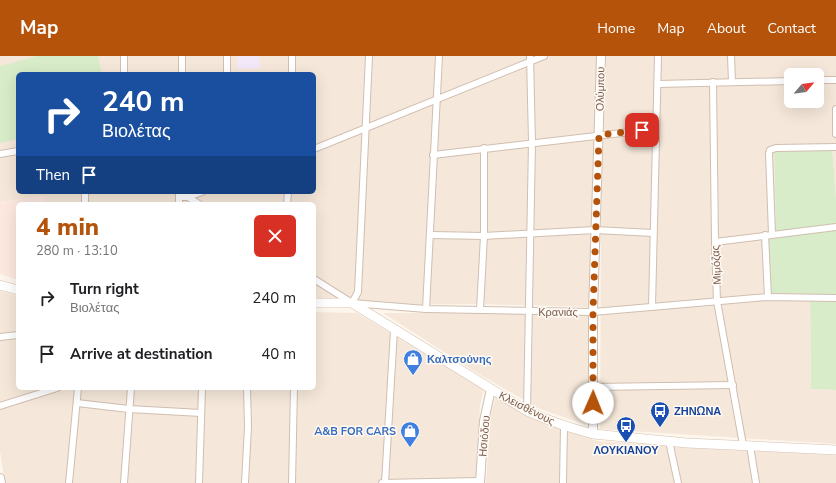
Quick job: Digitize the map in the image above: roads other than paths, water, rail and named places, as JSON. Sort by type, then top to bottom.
[{"type":"main road","points":[[0,285],[16,289]]},
{"type":"main road","points":[[316,303],[352,303]]},
{"type":"main road","name":"Κλεισθένους","points":[[352,303],[527,410],[564,426],[592,434],[668,441],[836,450]]},
{"type":"street","points":[[124,56],[124,72]]},
{"type":"street","points":[[182,56],[182,72]]},
{"type":"street","points":[[227,56],[227,72]]},
{"type":"street","points":[[292,56],[292,72]]},
{"type":"street","points":[[316,280],[352,303],[358,292],[369,56]]},
{"type":"street","points":[[426,309],[439,56]]},
{"type":"street","points":[[316,147],[437,99],[530,59],[544,56]]},
{"type":"street","name":"Ολύμπου","points":[[592,434],[594,387],[593,312],[600,56]]},
{"type":"street","points":[[652,307],[658,56]]},
{"type":"street","points":[[731,56],[732,82]]},
{"type":"street","points":[[527,410],[532,142],[530,59]]},
{"type":"street","points":[[824,80],[836,80]]},
{"type":"street","points":[[658,84],[784,81]]},
{"type":"street","name":"Μιμόζας","points":[[713,82],[717,301],[746,446],[756,483]]},
{"type":"street","points":[[836,112],[836,134]]},
{"type":"street","points":[[434,155],[532,142],[656,129]]},
{"type":"street","points":[[772,234],[770,150],[776,148],[836,147]]},
{"type":"street","points":[[480,310],[484,236],[484,148]]},
{"type":"street","points":[[0,154],[16,151]]},
{"type":"street","points":[[179,194],[196,202]]},
{"type":"street","points":[[188,197],[196,194]]},
{"type":"street","points":[[715,242],[836,227]]},
{"type":"street","points":[[431,235],[484,236],[595,230],[653,233]]},
{"type":"street","points":[[764,235],[768,297]]},
{"type":"street","name":"Κρανιάς","points":[[352,303],[426,309],[593,312],[768,297],[836,298]]},
{"type":"street","points":[[394,330],[383,483],[480,482]]},
{"type":"street","points":[[0,338],[16,335]]},
{"type":"street","points":[[594,387],[733,385]]},
{"type":"street","name":"Ησιόδου","points":[[480,482],[484,420],[491,389]]},
{"type":"street","points":[[0,406],[51,390]]},
{"type":"street","points":[[69,483],[78,390]]},
{"type":"street","points":[[124,483],[131,390]]},
{"type":"street","points":[[199,483],[202,390]]},
{"type":"street","points":[[246,483],[248,427],[247,390]]},
{"type":"street","points":[[292,483],[294,390]]},
{"type":"street","points":[[77,403],[130,409],[201,413]]},
{"type":"street","points":[[563,483],[564,426]]},
{"type":"street","points":[[668,441],[678,483]]},
{"type":"street","points":[[0,478],[1,483]]},
{"type":"place","name":"Καλτσούνης","points":[[413,376]]},
{"type":"place","name":"ΖΗΝΩΝΑ","points":[[660,428]]},
{"type":"place","name":"ΛΟΥΚΙΑΝΟΥ","points":[[626,443]]},
{"type":"place","name":"A&B FOR CARS","points":[[410,448]]}]
